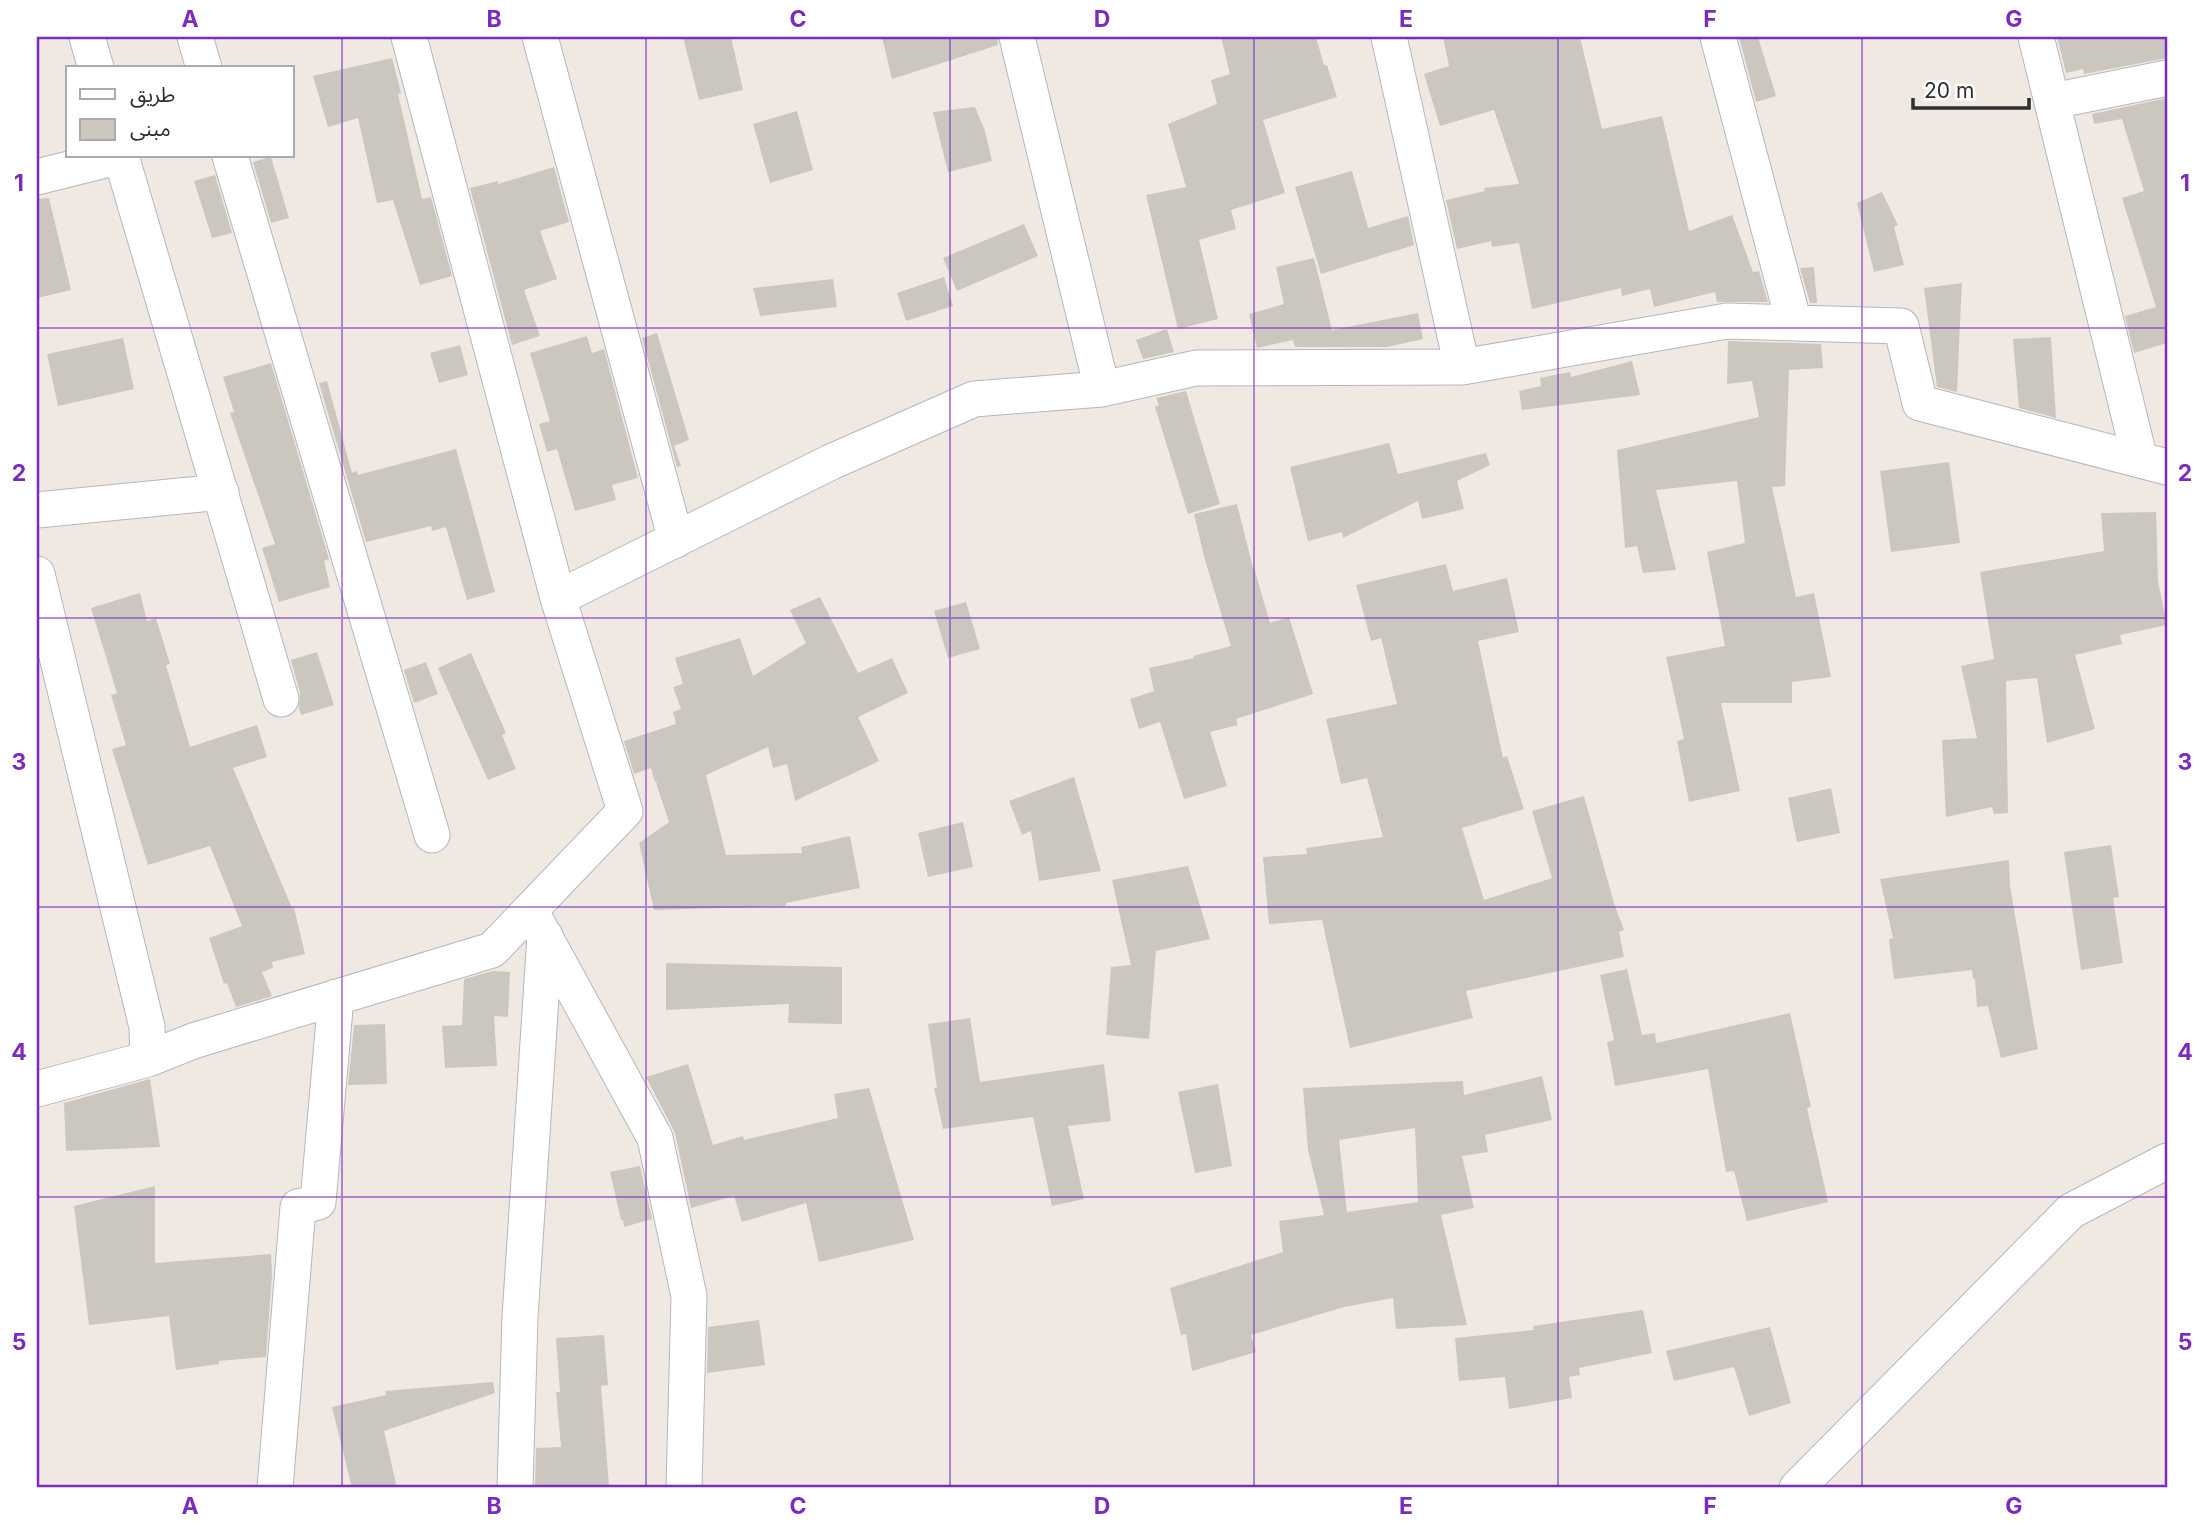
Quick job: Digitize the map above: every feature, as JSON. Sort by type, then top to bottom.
[{"type":"street","points":[[87,37],[95,66]]},
{"type":"street","points":[[195,37],[203,66]]},
{"type":"street","points":[[37,1089],[149,1059],[192,1041],[492,950],[538,923],[625,811],[558,598],[409,37]]},
{"type":"street","points":[[540,37],[676,540]]},
{"type":"street","points":[[1017,37],[1102,389]]},
{"type":"street","points":[[1389,37],[1462,367]]},
{"type":"street","points":[[1718,37],[1794,323]]},
{"type":"street","points":[[2036,37],[2153,464]]},
{"type":"street","points":[[2053,101],[2167,78]]},
{"type":"street","points":[[37,177],[113,158]]},
{"type":"street","points":[[122,158],[281,699]]},
{"type":"street","points":[[231,158],[432,835]]},
{"type":"street","points":[[558,598],[831,462],[974,399],[1102,389],[1196,368],[1462,367],[1727,321],[1901,327],[1920,403],[2153,464]]},
{"type":"street","points":[[37,510],[221,492]]},
{"type":"street","points":[[37,574],[147,1027],[149,1059]]},
{"type":"street","points":[[515,1488],[538,923]]},
{"type":"street","points":[[538,923],[655,1138],[689,1296],[684,1488]]},
{"type":"street","points":[[275,1488],[298,1207],[318,1202],[336,998]]},
{"type":"street","points":[[1797,1488],[2071,1211],[2167,1161]]},
{"type":"building","points":[[683,37],[731,37],[743,90],[699,100]]},
{"type":"building","points":[[882,37],[997,37],[998,45],[892,79]]},
{"type":"building","points":[[1221,37],[1316,37],[1337,97],[1263,120],[1285,193],[1231,210],[1236,229],[1199,240],[1218,319],[1178,329],[1146,195],[1186,187],[1168,124],[1217,104],[1211,80],[1230,74]]},
{"type":"building","points":[[1443,37],[1580,37],[1602,129],[1662,116],[1689,231],[1732,215],[1753,272],[1759,271],[1768,302],[1717,302],[1715,292],[1654,307],[1650,289],[1622,296],[1621,288],[1532,309],[1519,243],[1492,247],[1491,241],[1457,249],[1446,200],[1485,191],[1484,188],[1519,184],[1494,110],[1440,126],[1424,74],[1449,66]]},
{"type":"building","points":[[1739,37],[1758,37],[1776,96],[1756,102]]},
{"type":"building","points":[[2057,37],[2167,37],[2167,58],[2084,74],[2083,69],[2066,73]]},
{"type":"building","points":[[392,58],[422,199],[431,197],[452,276],[420,285],[393,200],[377,203],[358,118],[328,127],[313,76]]},
{"type":"building","points":[[2167,98],[2167,343],[2134,353],[2125,316],[2156,307],[2122,198],[2144,191],[2122,119],[2094,124],[2092,114]]},
{"type":"building","points":[[975,107],[985,131],[992,161],[948,172],[933,112]]},
{"type":"building","points":[[797,111],[813,170],[770,183],[753,124]]},
{"type":"building","points":[[271,158],[289,218],[271,223],[253,162]]},
{"type":"building","points":[[554,167],[569,222],[540,231],[557,279],[524,290],[540,336],[512,345],[470,188],[498,181],[498,184]]},
{"type":"building","points":[[1352,171],[1368,228],[1408,216],[1414,245],[1321,274],[1295,187]]},
{"type":"building","points":[[215,175],[232,233],[212,238],[194,181]]},
{"type":"building","points":[[1882,192],[1898,225],[1894,227],[1904,265],[1874,272],[1857,203]]},
{"type":"building","points":[[49,198],[71,290],[37,298],[37,199]]},
{"type":"building","points":[[1024,224],[1038,256],[957,291],[943,258]]},
{"type":"building","points":[[1314,258],[1332,330],[1418,313],[1423,339],[1387,347],[1295,347],[1293,340],[1257,348],[1249,314],[1284,304],[1276,267]]},
{"type":"building","points":[[1814,267],[1817,303],[1810,303],[1800,268]]},
{"type":"building","points":[[944,277],[953,306],[906,321],[897,293]]},
{"type":"building","points":[[833,279],[837,307],[760,316],[753,288]]},
{"type":"building","points":[[1962,283],[1957,392],[1937,387],[1924,288]]},
{"type":"building","points":[[1167,329],[1174,352],[1143,359],[1136,340]]},
{"type":"building","points":[[657,333],[689,440],[674,446],[681,466],[677,467],[642,338]]},
{"type":"building","points":[[587,336],[592,353],[604,349],[638,478],[612,485],[616,500],[575,511],[557,449],[547,452],[539,424],[550,421],[530,353]]},
{"type":"building","points":[[2051,337],[2056,418],[2019,408],[2013,339]]},
{"type":"building","points":[[123,338],[134,389],[58,406],[47,354]]},
{"type":"building","points":[[1728,341],[1821,344],[1823,368],[1789,370],[1785,486],[1772,487],[1796,597],[1814,593],[1831,677],[1792,682],[1792,703],[1721,703],[1740,791],[1689,802],[1677,741],[1684,739],[1666,657],[1725,646],[1707,552],[1745,543],[1737,481],[1656,490],[1676,570],[1643,573],[1637,546],[1625,548],[1617,450],[1759,417],[1752,381],[1727,384]]},
{"type":"building","points":[[460,345],[468,375],[439,383],[430,353]]},
{"type":"building","points":[[1632,361],[1640,395],[1522,410],[1519,391],[1541,386],[1540,378],[1570,372],[1571,377]]},
{"type":"building","points":[[271,363],[329,559],[324,561],[330,587],[279,602],[262,548],[275,544],[230,413],[234,412],[223,377]]},
{"type":"building","points":[[327,381],[352,473],[357,471],[358,475],[456,449],[495,592],[467,600],[446,527],[432,531],[431,526],[366,542],[319,383]]},
{"type":"building","points":[[1186,391],[1220,504],[1188,514],[1155,407],[1159,405],[1156,398]]},
{"type":"building","points":[[1389,443],[1398,474],[1486,453],[1490,465],[1457,481],[1464,509],[1422,519],[1418,501],[1343,538],[1342,532],[1308,541],[1290,467]]},
{"type":"building","points":[[1949,462],[1960,543],[1891,552],[1880,471]]},
{"type":"building","points":[[1237,504],[1270,623],[1289,617],[1313,694],[1236,719],[1238,725],[1210,732],[1227,786],[1184,799],[1160,722],[1139,729],[1130,699],[1154,691],[1149,668],[1231,646],[1194,514]]},
{"type":"building","points":[[2156,512],[2158,581],[2167,625],[2120,635],[2122,644],[2075,655],[2095,729],[2047,743],[2037,678],[2006,681],[2008,813],[1994,814],[1992,807],[1946,817],[1942,740],[1977,738],[1961,666],[1994,659],[1980,572],[2104,551],[2101,513]]},
{"type":"building","points":[[1446,564],[1453,591],[1507,578],[1519,632],[1478,641],[1503,758],[1507,756],[1524,809],[1462,828],[1484,900],[1552,878],[1532,811],[1584,796],[1624,930],[1619,932],[1624,957],[1466,991],[1473,1018],[1350,1048],[1322,920],[1269,924],[1263,857],[1307,854],[1306,848],[1383,837],[1367,778],[1341,784],[1326,719],[1397,704],[1381,638],[1371,641],[1356,585]]},
{"type":"building","points":[[140,593],[147,621],[156,618],[170,664],[166,665],[190,747],[257,725],[267,757],[233,768],[294,908],[305,954],[272,962],[273,968],[262,972],[272,996],[236,1007],[227,983],[224,984],[209,938],[242,926],[210,846],[148,865],[112,749],[126,745],[111,695],[117,693],[91,608]]},
{"type":"building","points":[[820,597],[858,673],[892,658],[908,693],[858,717],[879,761],[795,801],[787,764],[773,768],[768,747],[706,775],[726,855],[802,853],[801,847],[850,836],[860,888],[786,903],[786,906],[654,910],[639,843],[669,822],[656,783],[658,781],[655,782],[651,768],[634,774],[624,741],[676,724],[673,712],[681,709],[673,687],[683,684],[675,658],[740,638],[753,676],[806,643],[790,610]]},
{"type":"building","points":[[966,602],[980,649],[948,658],[934,611]]},
{"type":"building","points":[[317,652],[334,705],[301,715],[300,693],[291,660]]},
{"type":"building","points":[[471,653],[506,733],[502,735],[516,769],[488,780],[438,668]]},
{"type":"building","points":[[426,662],[438,694],[414,703],[404,670]]},
{"type":"building","points":[[1074,777],[1101,871],[1039,881],[1031,831],[1022,835],[1009,801]]},
{"type":"building","points":[[1831,788],[1840,833],[1797,842],[1788,798]]},
{"type":"building","points":[[963,822],[973,867],[928,877],[918,833]]},
{"type":"building","points":[[2111,845],[2119,897],[2113,898],[2123,963],[2081,970],[2064,852]]},
{"type":"building","points":[[2009,860],[2010,886],[2038,1049],[2001,1058],[1988,1006],[1977,1007],[1972,970],[1894,979],[1889,939],[1893,938],[1880,879]]},
{"type":"building","points":[[1188,866],[1210,939],[1156,951],[1149,1039],[1106,1035],[1111,967],[1131,965],[1112,880]]},
{"type":"building","points":[[666,963],[842,967],[842,1024],[788,1023],[789,1004],[666,1010]]},
{"type":"building","points":[[1627,969],[1642,1035],[1655,1033],[1656,1043],[1790,1013],[1828,1202],[1747,1221],[1734,1171],[1726,1172],[1708,1069],[1615,1086],[1607,1042],[1614,1040],[1600,975]]},
{"type":"building","points":[[493,971],[510,972],[508,1017],[494,1016],[497,1066],[445,1068],[442,1026],[462,1025],[464,979]]},
{"type":"building","points":[[970,1018],[980,1082],[1104,1064],[1111,1121],[1068,1126],[1084,1199],[1052,1206],[1033,1117],[943,1129],[934,1088],[937,1088],[928,1024]]},
{"type":"building","points":[[385,1024],[387,1084],[348,1085],[354,1025]]},
{"type":"building","points":[[688,1064],[713,1145],[743,1136],[744,1140],[838,1118],[834,1094],[869,1088],[914,1240],[819,1262],[806,1203],[742,1222],[734,1196],[691,1208],[675,1133],[646,1077]]},
{"type":"building","points":[[1542,1076],[1552,1120],[1485,1135],[1488,1152],[1462,1156],[1474,1208],[1441,1215],[1467,1325],[1396,1329],[1393,1298],[1344,1307],[1251,1335],[1256,1352],[1192,1371],[1186,1334],[1181,1335],[1170,1288],[1283,1252],[1279,1221],[1324,1215],[1308,1150],[1303,1088],[1463,1081],[1464,1095]],"holes":[[[1415,1128],[1418,1202],[1347,1212],[1339,1140]]]},
{"type":"building","points":[[150,1079],[160,1147],[66,1151],[64,1103]]},
{"type":"building","points":[[1218,1084],[1232,1166],[1195,1173],[1178,1092]]},
{"type":"building","points":[[640,1166],[652,1219],[624,1227],[610,1172]]},
{"type":"building","points":[[155,1186],[155,1263],[271,1254],[266,1357],[219,1361],[219,1364],[176,1370],[169,1316],[89,1325],[74,1206]]},
{"type":"building","points":[[1643,1310],[1652,1353],[1579,1368],[1580,1375],[1569,1377],[1572,1398],[1509,1409],[1505,1377],[1459,1381],[1455,1338],[1534,1330],[1533,1326]]},
{"type":"building","points":[[759,1320],[765,1365],[707,1373],[708,1327]]},
{"type":"building","points":[[1770,1327],[1791,1403],[1749,1416],[1734,1367],[1674,1381],[1666,1351]]},
{"type":"building","points":[[604,1335],[608,1385],[601,1386],[609,1486],[535,1488],[536,1448],[561,1447],[556,1392],[560,1392],[556,1338]]},
{"type":"building","points":[[493,1382],[495,1393],[384,1431],[397,1488],[352,1488],[332,1407],[386,1395],[385,1391]]}]
